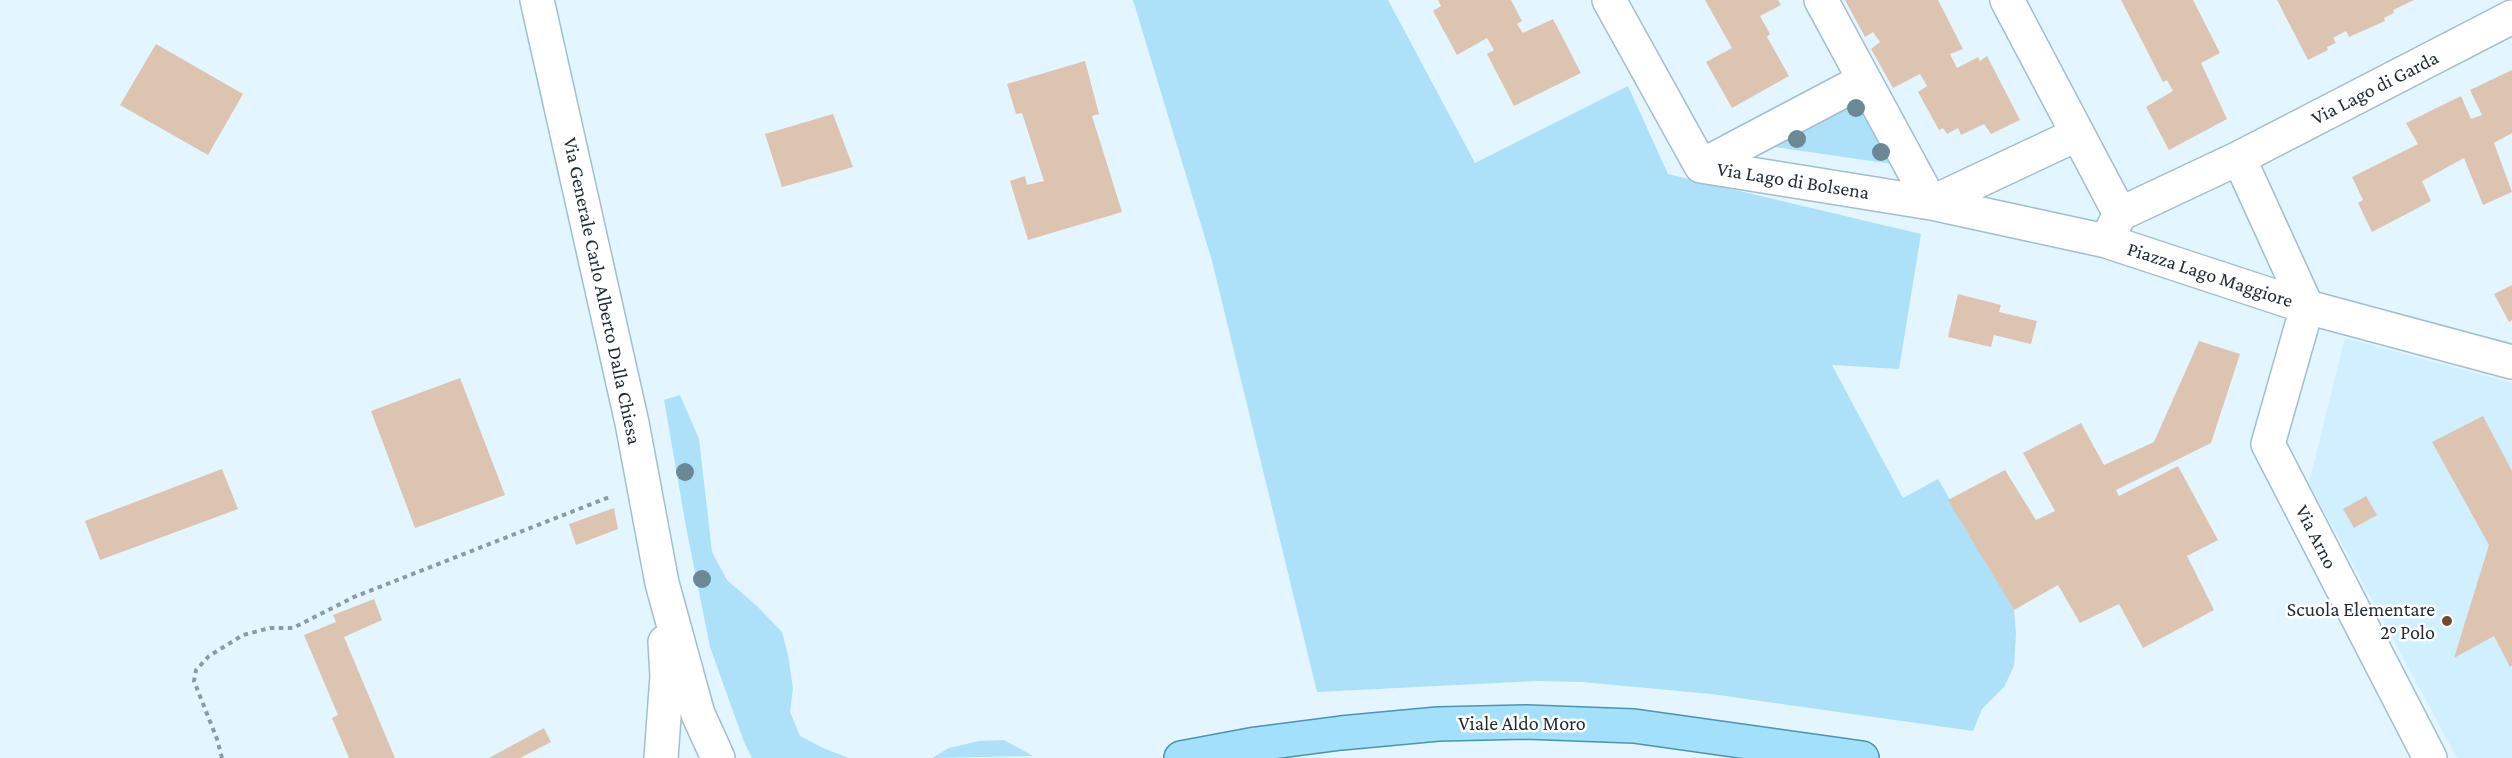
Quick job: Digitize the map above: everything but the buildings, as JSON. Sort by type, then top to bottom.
[{"type":"main road","name":"Viale Aldo Moro","points":[[1181,758],[1256,744],[1341,733],[1438,724],[1526,722],[1634,726],[1862,758]]},
{"type":"street","name":"Via Generale Carlo Alberto Dalla Chiesa","points":[[537,0],[632,423],[662,583]]},
{"type":"street","name":"Via Lago di Bolsena","points":[[1609,0],[1701,166],[1931,203]]},
{"type":"street","points":[[1821,0],[1931,203],[2078,134]]},
{"type":"street","name":"Piazza Lago Maggiore","points":[[2007,0],[2078,134],[2113,227]]},
{"type":"street","name":"Via Lago di Garda","points":[[2239,158],[2512,17]]},
{"type":"street","points":[[1701,166],[1864,80]]},
{"type":"street","name":"Piazza Lago Maggiore","points":[[2113,227],[2239,158],[2307,307]]},
{"type":"street","name":"Piazza Lago Maggiore","points":[[1931,203],[2113,227],[2307,307]]},
{"type":"street","points":[[2307,307],[2512,362]]},
{"type":"street","name":"Via Arno","points":[[2307,307],[2268,444],[2430,758]]},
{"type":"street","points":[[661,758],[667,676],[662,583]]},
{"type":"street","points":[[662,583],[698,714],[718,758]]},
{"type":"path","points":[[222,758],[194,681],[196,670],[208,656],[257,630],[293,628],[354,597],[642,485]]},
{"type":"shaded area","points":[[1133,0],[1388,0],[1475,163],[1628,86],[1668,174],[1921,234],[1899,369],[1832,365],[1903,498],[1938,479],[2014,610],[2016,634],[2014,666],[2004,687],[1982,709],[1973,731],[1711,694],[1582,682],[1537,681],[1317,692],[1212,261]]},
{"type":"shaded area","points":[[1861,93],[1899,165],[1761,145]]},
{"type":"shaded area","name":"Scuola Elementare 2° Polo","points":[[2345,338],[2512,383],[2512,758],[2457,758],[2309,483]]},
{"type":"shaded area","points":[[680,395],[699,439],[712,552],[727,580],[782,632],[793,688],[790,712],[800,736],[849,758],[752,758],[744,742],[710,647],[686,527],[664,400]]},
{"type":"shaded area","points":[[1004,740],[1033,756],[932,758],[949,748],[979,741]]},
{"type":"place","name":"Scuola Elementare 2° Polo","points":[[2447,621]]}]
